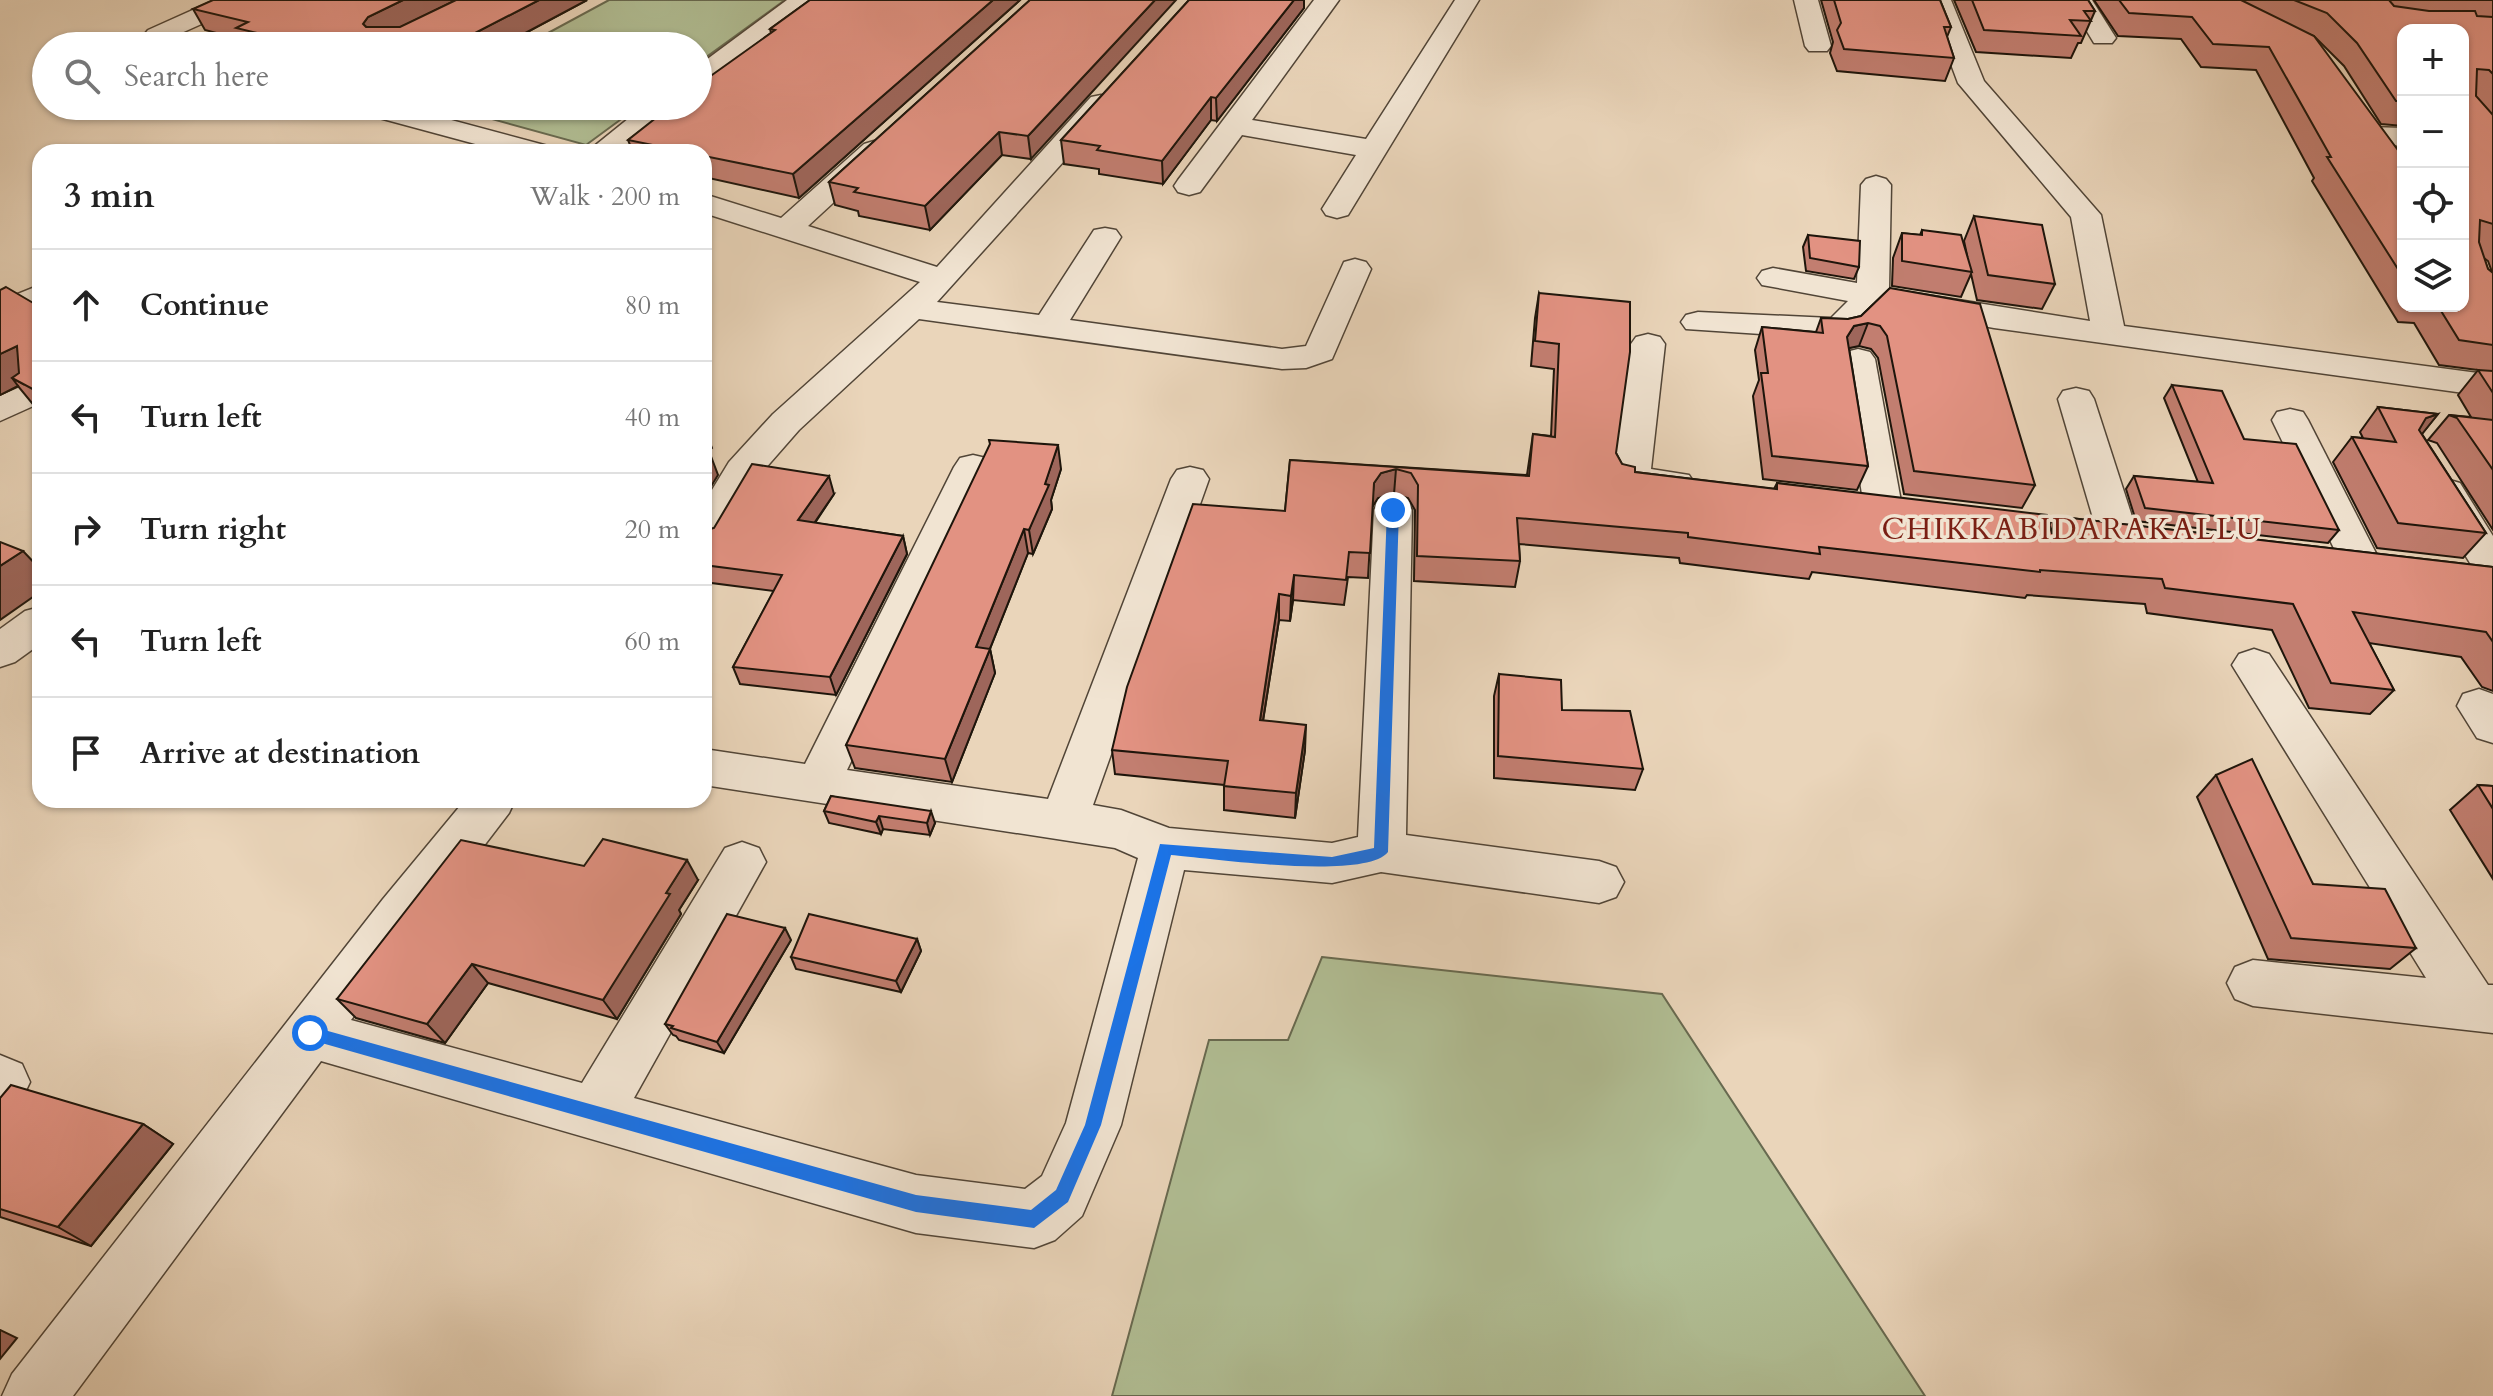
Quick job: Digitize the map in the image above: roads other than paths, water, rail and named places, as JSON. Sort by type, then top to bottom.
[{"type":"street","points":[[164,32],[235,0]]},
{"type":"street","points":[[712,68],[803,0]]},
{"type":"street","points":[[1189,186],[1327,0]]},
{"type":"street","points":[[1337,209],[1467,0]]},
{"type":"street","points":[[1806,0],[1818,46]]},
{"type":"street","points":[[1939,0],[1971,83],[2086,215],[2109,333]]},
{"type":"street","points":[[2080,0],[2103,38]]},
{"type":"street","points":[[712,522],[742,471],[777,432],[943,279],[1124,77]]},
{"type":"street","points":[[2353,109],[2397,170]]},
{"type":"street","points":[[419,120],[508,144]]},
{"type":"street","points":[[612,144],[643,120]]},
{"type":"street","points":[[1235,125],[1372,149]]},
{"type":"street","points":[[787,229],[890,135]]},
{"type":"street","points":[[2370,135],[2397,137]]},
{"type":"street","points":[[1698,322],[1839,329],[1873,296],[1876,185]]},
{"type":"street","points":[[712,206],[943,279]]},
{"type":"street","points":[[1049,326],[1105,237]]},
{"type":"street","points":[[912,308],[1282,359],[1306,358],[1320,352],[1355,269]]},
{"type":"street","points":[[1773,278],[2109,333],[2493,386]]},
{"type":"street","points":[[0,313],[32,299]]},
{"type":"street","points":[[1648,344],[1631,479],[1710,488]]},
{"type":"street","points":[[1858,359],[1883,507]]},
{"type":"street","points":[[0,410],[32,393]]},
{"type":"street","points":[[2076,399],[2102,533],[2158,539]]},
{"type":"street","points":[[2290,420],[2375,565],[2313,558]]},
{"type":"street","points":[[2429,466],[2493,568]]},
{"type":"street","points":[[818,783],[973,467]]},
{"type":"street","points":[[1064,820],[1190,479]]},
{"type":"street","points":[[1381,852],[1393,510]]},
{"type":"street","points":[[2449,574],[2493,579]]},
{"type":"street","points":[[0,651],[32,628]]},
{"type":"street","points":[[2254,665],[2483,1008]]},
{"type":"street","points":[[712,768],[1121,829],[1165,848],[1332,863],[1381,852],[1599,882]]},
{"type":"street","points":[[34,1396],[486,808]]},
{"type":"street","points":[[310,1033],[916,1204],[1034,1219],[1062,1196],[1093,1125],[1165,848]]},
{"type":"street","points":[[595,1113],[742,862]]},
{"type":"street","points":[[2253,983],[2483,1008]]},
{"type":"district","name":"CHIKKABIDARAKALLU","points":[[2072,529]]}]
